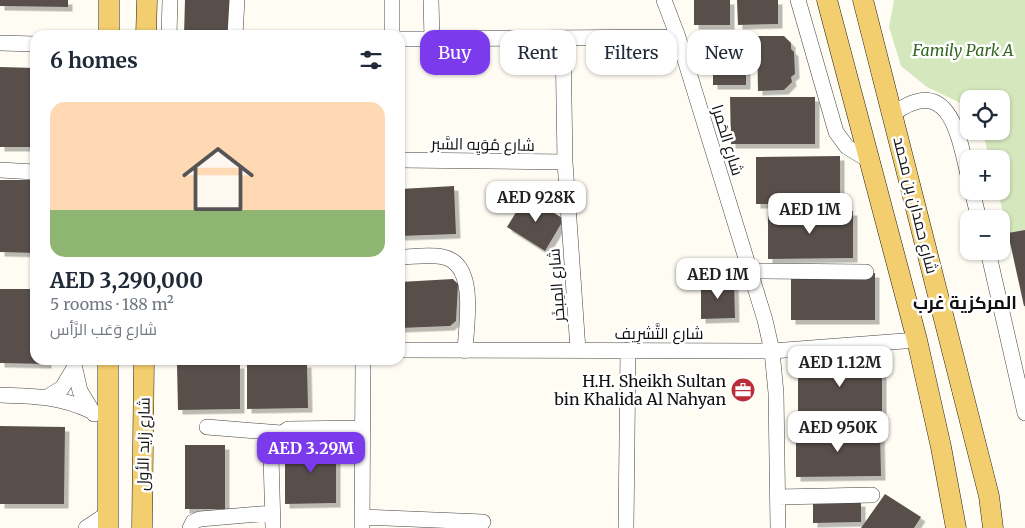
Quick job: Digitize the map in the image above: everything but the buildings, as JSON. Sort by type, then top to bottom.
[{"type":"main road","points":[[109,0],[109,30]]},
{"type":"main road","points":[[146,0],[146,30]]},
{"type":"main road","name":"شارع حمدان بن محمد","points":[[827,0],[917,340],[941,446],[956,528]]},
{"type":"main road","name":"شارع حمدان بن محمد","points":[[864,0],[989,496],[993,528]]},
{"type":"main road","points":[[108,365],[108,521]]},
{"type":"main road","name":"شارع زايد الأول","points":[[142,528],[148,365]]},
{"type":"street","points":[[170,0],[170,30]]},
{"type":"street","points":[[236,30],[237,0]]},
{"type":"street","points":[[392,0],[392,30]]},
{"type":"street","points":[[431,0],[432,30]]},
{"type":"street","name":"شارع الحَمرا","points":[[664,0],[678,37],[750,271],[772,351],[776,393],[778,528]]},
{"type":"street","points":[[798,0],[836,132],[854,153],[870,161]]},
{"type":"street","points":[[576,39],[678,37]]},
{"type":"street","points":[[405,39],[420,39]]},
{"type":"street","points":[[0,43],[30,44]]},
{"type":"street","name":"شارع المِبخَر","points":[[564,75],[565,162],[578,350]]},
{"type":"street","points":[[894,114],[906,105],[919,100],[934,102],[947,113],[957,134],[961,150]]},
{"type":"street","name":"شارع مُوَيِه السَّبر","points":[[405,160],[565,162]]},
{"type":"street","points":[[0,170],[30,172]]},
{"type":"street","points":[[405,256],[443,257],[453,261],[462,269],[466,279],[467,290],[465,351]]},
{"type":"street","points":[[990,260],[1025,413]]},
{"type":"street","points":[[750,271],[866,272]]},
{"type":"street","name":"شارع التَّشرِيف","points":[[405,350],[772,351],[917,340]]},
{"type":"street","points":[[626,528],[628,350]]},
{"type":"street","points":[[74,365],[80,391],[91,412]]},
{"type":"street","points":[[49,396],[68,383],[74,365]]},
{"type":"street","points":[[363,365],[362,523],[483,522]]},
{"type":"street","points":[[0,395],[49,396],[91,412],[108,425]]},
{"type":"street","points":[[207,427],[281,433],[297,429],[363,428]]},
{"type":"street","points":[[190,528],[192,522],[200,519],[272,521],[271,447],[281,433]]},
{"type":"street","points":[[778,497],[872,495]]},
{"type":"street","points":[[86,528],[108,521]]},
{"type":"green space","name":"Family Park A","points":[[894,0],[1025,0],[1025,309],[1010,243],[1010,210],[1002,210],[1000,200],[1010,200],[1010,150],[987,150],[985,140],[1010,140],[1010,90],[960,90],[960,103],[927,87],[901,66],[889,27]]},
{"type":"place","name":"H.H. Sheikh Sultan bin Khalida Al Nahyan","points":[[743,390]]},
{"type":"district","name":"المركزية غرب","points":[[965,302]]}]
